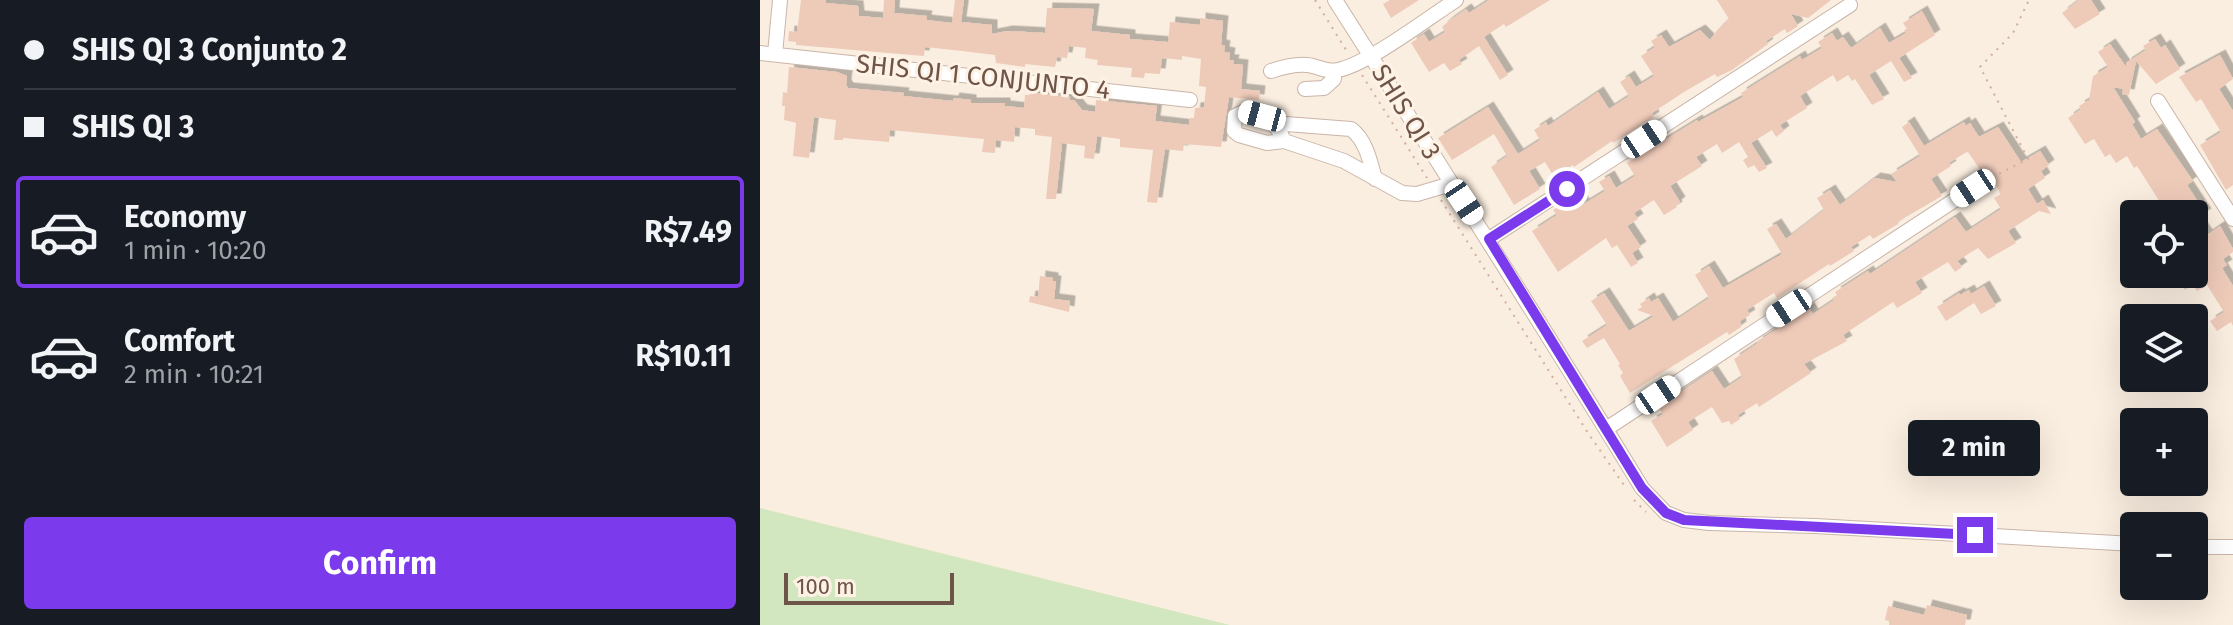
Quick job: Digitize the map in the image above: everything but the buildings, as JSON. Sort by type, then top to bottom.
[{"type":"street","points":[[767,53],[780,0]]},
{"type":"street","name":"SHIS QI 3","points":[[1335,0],[1489,239],[1606,429],[1652,500],[1666,513],[1684,520],[2120,543]]},
{"type":"street","points":[[1271,71],[1308,65],[1334,71],[1370,55],[1456,0]]},
{"type":"street","points":[[1489,239],[1850,5]]},
{"type":"street","name":"SHIS QI 1 CONJUNTO 4","points":[[767,53],[1190,100]]},
{"type":"street","points":[[1305,89],[1324,88],[1334,79],[1334,71]]},
{"type":"street","points":[[2158,101],[2233,219]]},
{"type":"street","points":[[1284,141],[1273,123],[1262,116],[1245,111],[1235,116],[1234,131],[1239,135],[1267,143],[1284,141],[1344,161],[1394,190],[1410,195],[1451,184]]},
{"type":"street","points":[[1273,123],[1351,129],[1359,136],[1368,154],[1375,179]]},
{"type":"street","points":[[1606,429],[1973,188]]},
{"type":"street","points":[[2208,547],[2233,547]]},
{"type":"path","points":[[1973,188],[2028,159],[1980,67],[2013,33],[2029,0]]},
{"type":"green space","points":[[760,508],[1230,625],[760,625]]},
{"type":"route","points":[[1567,189],[1489,239],[1642,488],[1666,513],[1684,520],[1709,523],[1975,535]]}]
